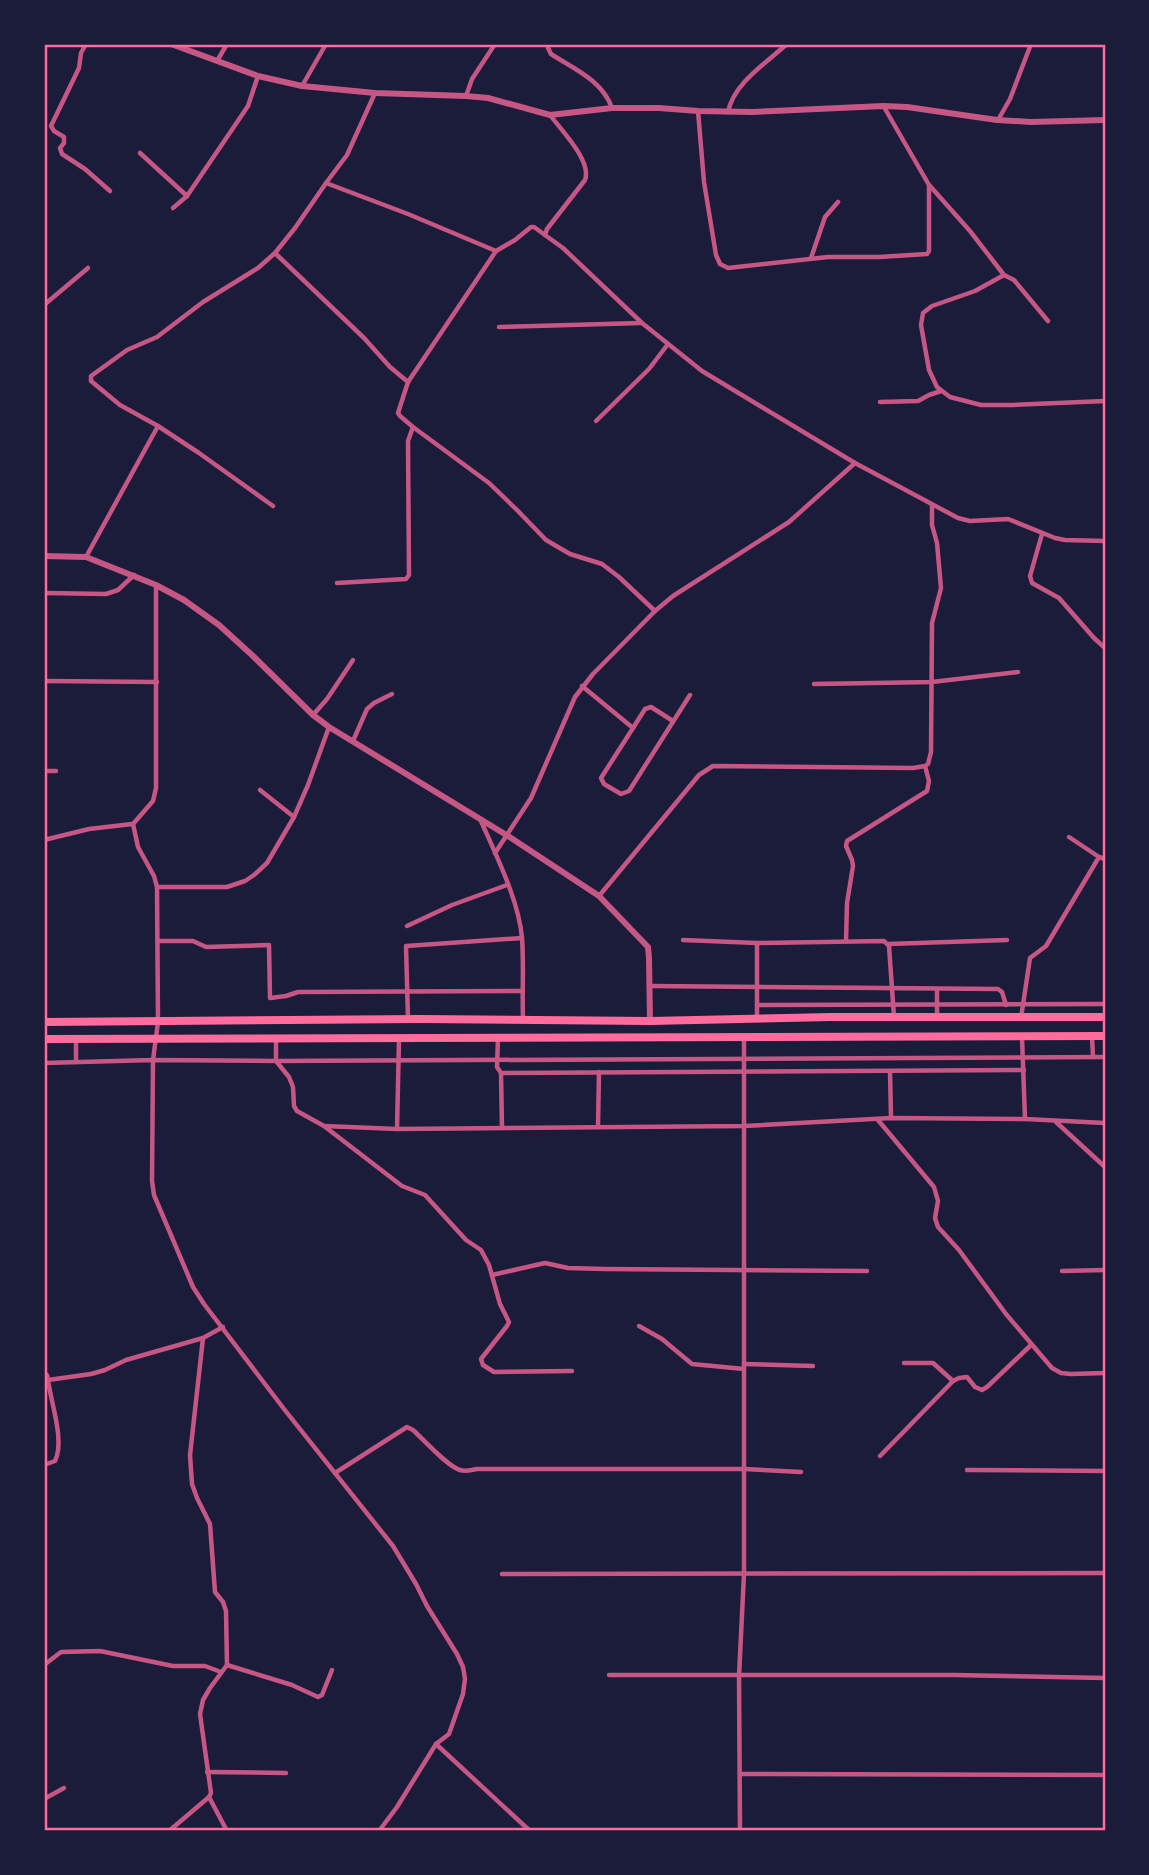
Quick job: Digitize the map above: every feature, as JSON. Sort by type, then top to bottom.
[{"type":"main road","points":[[44,1023],[1105,1017]]},
{"type":"main road","points":[[44,1039],[1105,1036]]},
{"type":"street","points":[[86,44],[81,53],[79,68],[51,126],[64,137],[60,148],[62,154],[85,169],[110,191]]},
{"type":"street","points":[[171,44],[258,76],[302,86],[375,93],[488,98],[550,115],[612,108],[728,112],[883,106],[997,120],[1105,120]]},
{"type":"street","points":[[217,61],[227,44]]},
{"type":"street","points":[[302,86],[326,44]]},
{"type":"street","points":[[466,96],[472,79],[495,44]]},
{"type":"street","points":[[549,44],[551,54],[587,76],[605,93],[612,108]]},
{"type":"street","points":[[728,112],[730,102],[741,85],[787,44]]},
{"type":"street","points":[[997,120],[1010,99],[1031,44]]},
{"type":"street","points":[[173,208],[187,196],[248,106],[258,76]]},
{"type":"street","points":[[273,506],[158,426],[120,405],[91,381],[91,376],[127,350],[157,337],[203,302],[258,268],[275,253],[347,155],[375,93]]},
{"type":"street","points":[[883,106],[929,185],[1004,275],[1014,280],[1048,321]]},
{"type":"street","points":[[698,111],[704,182],[716,255],[720,264],[728,268],[811,258],[927,254],[929,185]]},
{"type":"street","points":[[545,234],[587,175],[577,151],[550,115]]},
{"type":"street","points":[[140,153],[187,196]]},
{"type":"street","points":[[326,183],[496,251]]},
{"type":"street","points":[[811,258],[825,217],[838,202]]},
{"type":"street","points":[[655,611],[602,564],[570,554],[546,540],[489,483],[398,413],[408,382],[496,251],[531,227],[563,248],[642,323],[702,371],[855,463],[958,518],[970,521],[1009,519],[1042,534],[1065,540],[1105,541]]},
{"type":"street","points":[[275,253],[408,382]]},
{"type":"street","points":[[44,305],[88,268]]},
{"type":"street","points":[[1004,275],[975,291],[929,307],[923,313],[921,325],[929,370],[941,391],[950,397],[981,405],[1105,401]]},
{"type":"street","points":[[499,327],[642,323]]},
{"type":"street","points":[[596,421],[649,369],[668,344]]},
{"type":"street","points":[[880,402],[918,401],[941,391]]},
{"type":"street","points":[[86,557],[158,426]]},
{"type":"street","points":[[337,583],[406,579],[409,575],[408,441],[413,426]]},
{"type":"street","points":[[495,853],[531,798],[582,686],[655,611],[685,588],[789,522],[855,463]]},
{"type":"street","points":[[599,896],[699,775],[713,766],[899,768],[928,764],[931,752],[932,623],[941,588],[937,543],[932,525],[932,505]]},
{"type":"street","points":[[1042,534],[1030,576],[1032,583],[1059,598],[1105,648]]},
{"type":"street","points":[[44,556],[86,557],[134,575],[184,600],[219,625],[329,727],[508,836],[599,896],[648,947],[650,1021]]},
{"type":"street","points":[[44,593],[106,594],[118,590],[134,575]]},
{"type":"street","points":[[44,841],[89,829],[132,824],[153,801],[156,788],[156,585]]},
{"type":"street","points":[[313,715],[353,660]]},
{"type":"street","points":[[814,684],[932,682],[1018,672]]},
{"type":"street","points":[[44,681],[157,682]]},
{"type":"street","points":[[582,686],[633,728]]},
{"type":"street","points":[[353,741],[367,709],[392,694]]},
{"type":"street","points":[[674,721],[651,707],[645,709],[601,778],[604,784],[621,794],[629,790],[674,721],[690,695]]},
{"type":"street","points":[[157,887],[227,887],[254,875],[267,863],[308,785],[329,727]]},
{"type":"street","points":[[846,942],[847,903],[853,866],[846,846],[847,841],[927,791],[929,781],[925,766]]},
{"type":"street","points":[[44,771],[56,771]]},
{"type":"street","points":[[260,790],[293,817]]},
{"type":"street","points":[[480,819],[518,916],[522,938],[523,1020]]},
{"type":"street","points":[[132,824],[138,847],[157,887],[158,1022],[153,1060],[152,1181],[155,1195],[193,1287],[204,1304],[400,1557],[463,1667],[463,1694],[449,1734],[436,1744],[379,1831]]},
{"type":"street","points":[[1069,837],[1105,859]]},
{"type":"street","points":[[1021,1018],[1030,958],[1046,946],[1098,857]]},
{"type":"street","points":[[407,926],[452,905],[507,885]]},
{"type":"street","points":[[408,1020],[406,946],[522,938]]},
{"type":"street","points":[[683,940],[757,943],[884,941],[888,944],[1007,940]]},
{"type":"street","points":[[158,942],[193,941],[206,947],[269,945],[270,998],[298,992],[522,990]]},
{"type":"street","points":[[757,943],[757,1019]]},
{"type":"street","points":[[888,944],[894,1017]]},
{"type":"street","points":[[649,986],[999,989],[1006,1005]]},
{"type":"street","points":[[937,989],[937,1017]]},
{"type":"street","points":[[757,1005],[1105,1004]]},
{"type":"street","points":[[1022,1036],[1025,1119]]},
{"type":"street","points":[[1092,1036],[1093,1057]]},
{"type":"street","points":[[498,1037],[498,1070],[502,1073],[502,1128]]},
{"type":"street","points":[[740,1831],[739,1676],[744,1574],[744,1037]]},
{"type":"street","points":[[276,1038],[276,1061],[289,1077],[297,1111],[324,1126],[402,1186],[425,1195],[466,1240],[481,1250],[509,1322],[481,1359],[484,1365],[494,1372],[572,1371]]},
{"type":"street","points":[[397,1129],[400,1038]]},
{"type":"street","points":[[76,1039],[76,1062]]},
{"type":"street","points":[[44,1063],[153,1060],[1105,1057]]},
{"type":"street","points":[[502,1073],[1024,1070]]},
{"type":"street","points":[[890,1071],[891,1118]]},
{"type":"street","points":[[598,1072],[598,1128]]},
{"type":"street","points":[[324,1126],[397,1129],[744,1126],[891,1118],[1025,1119],[1105,1123]]},
{"type":"street","points":[[878,1120],[934,1187],[937,1201],[935,1217],[939,1227],[1031,1345],[1052,1368],[1061,1373],[1105,1373]]},
{"type":"street","points":[[1056,1121],[1105,1167]]},
{"type":"street","points":[[492,1275],[545,1263],[568,1268],[867,1271]]},
{"type":"street","points":[[1062,1271],[1105,1270]]},
{"type":"street","points":[[639,1326],[662,1339],[692,1364],[744,1367],[813,1366]]},
{"type":"street","points":[[48,1380],[105,1370],[127,1360],[203,1338],[223,1327]]},
{"type":"street","points":[[169,1831],[211,1793],[200,1714],[203,1700],[227,1665],[226,1611],[215,1592],[210,1524],[197,1497],[190,1468],[203,1338]]},
{"type":"street","points":[[880,1456],[953,1381],[967,1377],[975,1387],[982,1390],[1031,1345]]},
{"type":"street","points":[[904,1363],[933,1363],[953,1381]]},
{"type":"street","points":[[44,1373],[47,1375],[58,1442],[55,1461],[44,1465]]},
{"type":"street","points":[[335,1473],[407,1427],[451,1466],[467,1471],[744,1469],[801,1472]]},
{"type":"street","points":[[967,1470],[1105,1471]]},
{"type":"street","points":[[502,1574],[1105,1573]]},
{"type":"street","points":[[44,1665],[61,1652],[100,1651],[173,1666],[205,1666],[221,1672]]},
{"type":"street","points":[[227,1665],[292,1685],[318,1697],[322,1695],[332,1670]]},
{"type":"street","points":[[610,1675],[1105,1678]]},
{"type":"street","points":[[436,1744],[530,1831]]},
{"type":"street","points":[[207,1772],[286,1773]]},
{"type":"street","points":[[740,1774],[1105,1776]]},
{"type":"street","points":[[44,1799],[64,1788]]},
{"type":"street","points":[[209,1797],[227,1831]]}]
